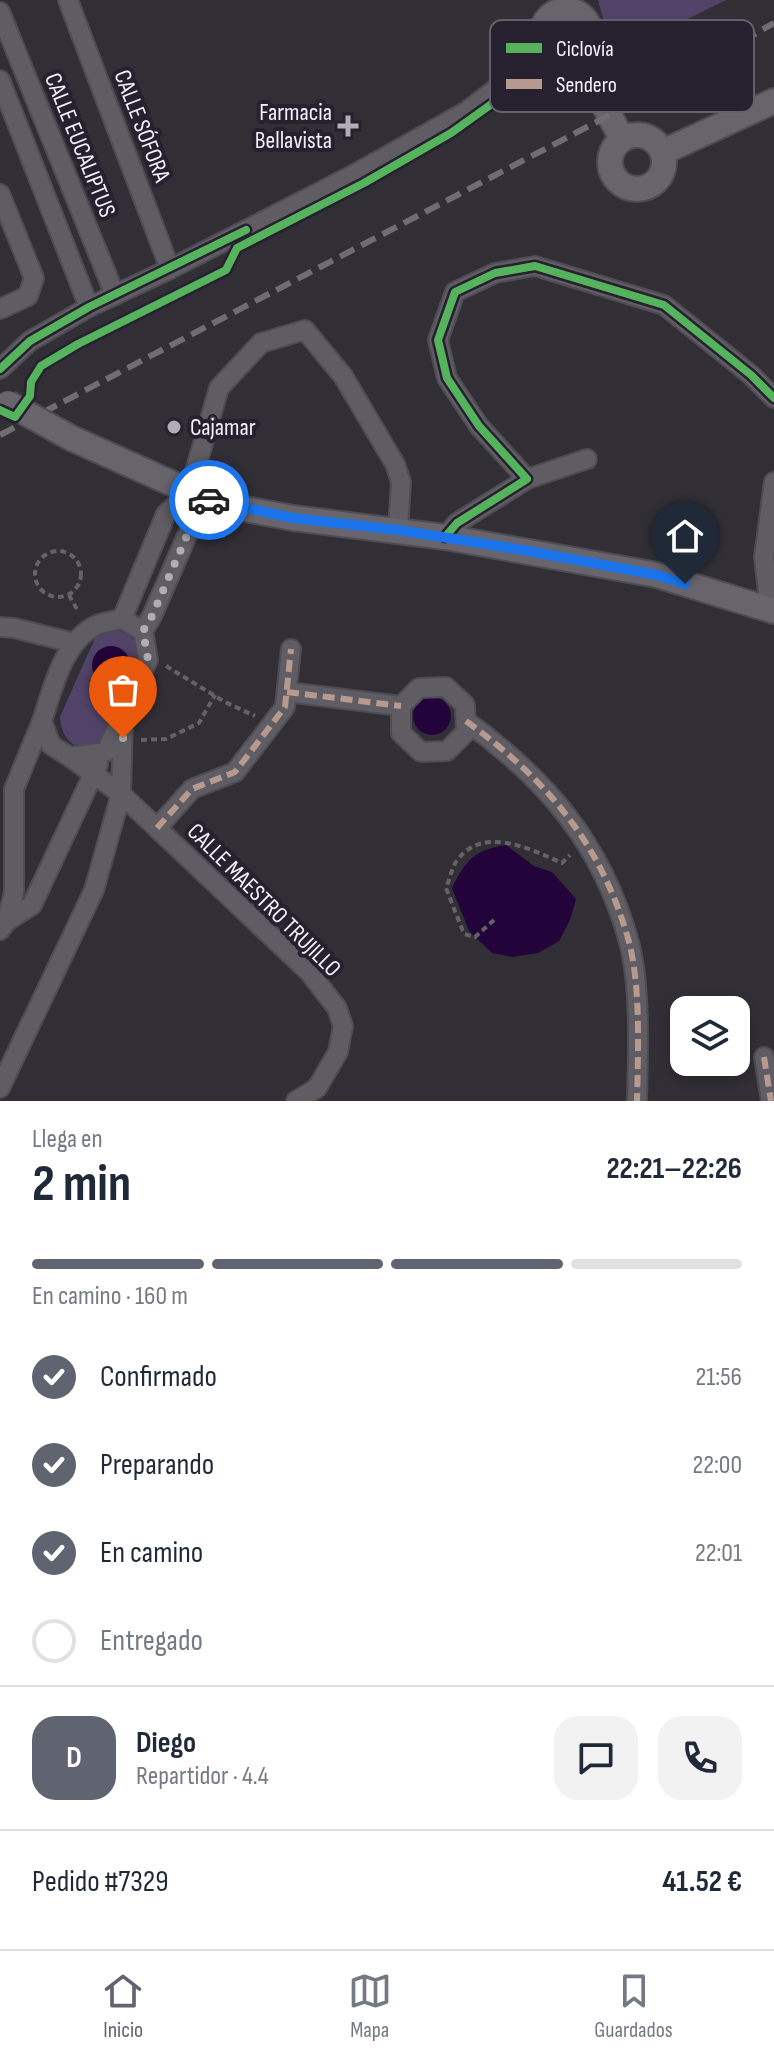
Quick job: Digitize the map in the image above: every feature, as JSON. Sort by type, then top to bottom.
[{"type":"main road","points":[[546,20],[572,6]]},
{"type":"main road","points":[[754,110],[774,101]]},
{"type":"main road","points":[[608,112],[622,139]]},
{"type":"main road","points":[[663,152],[750,112]]},
{"type":"main road","points":[[630,135],[653,139],[663,152],[663,171],[651,185],[633,189],[616,180],[611,172],[611,153],[622,139],[630,135]]},
{"type":"main road","points":[[4,401],[71,438],[218,504],[293,518],[445,537],[657,575],[772,611]]},
{"type":"street","name":"CALLE SÓFORA","points":[[68,0],[170,269]]},
{"type":"street","name":"CALLE EUCALIPTUS","points":[[2,21],[115,295]]},
{"type":"street","points":[[0,80],[89,307]]},
{"type":"street","points":[[0,369],[30,341],[89,307],[351,176],[467,111],[490,93]]},
{"type":"street","points":[[0,194],[34,278],[28,296],[0,309]]},
{"type":"street","points":[[66,247],[82,250],[92,239]]},
{"type":"street","points":[[527,479],[479,426],[447,378],[438,340],[455,292],[495,273],[535,266],[664,305],[751,375],[774,398]]},
{"type":"street","points":[[4,926],[32,905],[148,660],[143,631],[192,524],[189,492],[219,388],[261,343],[305,330],[343,376],[395,464],[401,482],[398,530]]},
{"type":"street","points":[[445,537],[457,523],[527,479],[587,459]]},
{"type":"street","points":[[772,611],[764,557],[774,482]]},
{"type":"street","points":[[122,619],[166,514],[189,492]]},
{"type":"street","points":[[4,926],[14,892],[14,789],[59,673],[74,643],[96,625],[122,619],[143,631]]},
{"type":"street","points":[[0,627],[74,643]]},
{"type":"street","points":[[157,828],[192,789],[235,772],[285,707],[291,649]]},
{"type":"street","points":[[446,687],[465,705],[466,732],[447,751],[421,752],[401,733],[401,706],[419,688],[446,687]]},
{"type":"street","points":[[287,692],[401,706]]},
{"type":"street","points":[[0,1088],[94,890],[121,794],[123,715]]},
{"type":"street","name":"CALLE MAESTRO TRUJILLO","points":[[42,721],[51,745],[121,794],[309,972],[337,1008],[343,1026],[338,1052],[317,1088],[296,1101]]},
{"type":"street","points":[[466,721],[507,751],[541,783],[585,841],[602,870],[630,944],[639,1037],[637,1101]]},
{"type":"street","points":[[70,757],[106,752]]},
{"type":"street","points":[[764,1057],[771,1101]]},
{"type":"path","points":[[59,551],[78,562],[81,577],[79,584],[69,594],[54,596],[40,589],[36,567],[45,555],[59,551]]},
{"type":"path","points":[[69,594],[78,611]]},
{"type":"path","points":[[161,663],[272,724]]},
{"type":"path","points":[[136,740],[166,739],[199,723],[215,695]]},
{"type":"path","points":[[494,920],[475,937],[464,934],[446,888],[458,859],[478,844],[514,842],[562,863],[585,841]]},
{"type":"shaded area","points":[[598,0],[726,0],[686,20],[603,20]]},
{"type":"shaded area","points":[[114,630],[125,633],[137,644],[137,669],[105,739],[81,747],[69,741],[60,717],[95,638]]},
{"type":"shaded area","points":[[111,646],[124,652],[130,665],[124,678],[111,684],[98,678],[92,665],[98,652]]},
{"type":"shaded area","points":[[432,697],[445,703],[451,716],[445,729],[432,735],[419,729],[413,716],[419,703]]},
{"type":"shaded area","points":[[506,845],[534,866],[552,872],[576,899],[559,941],[538,953],[512,957],[492,953],[469,931],[452,888],[472,858],[486,850]]},
{"type":"railway","points":[[754,34],[774,23]]},
{"type":"railway","points":[[0,435],[616,112]]},
{"type":"marked path","points":[[157,828],[192,789],[235,772],[285,707],[291,649]]},
{"type":"marked path","points":[[287,692],[401,706]]},
{"type":"marked path","points":[[466,721],[495,743],[546,791],[568,817],[604,874],[618,907],[633,960],[638,1021],[637,1101]]},
{"type":"marked path","points":[[764,1057],[771,1101]]},
{"type":"cycle path","points":[[0,410],[15,417],[30,396],[31,382],[41,366],[78,344],[226,270],[237,248],[364,183],[451,133],[490,105]]},
{"type":"cycle path","points":[[0,369],[30,341],[89,307],[246,230]]},
{"type":"cycle path","points":[[445,537],[457,523],[527,479],[479,426],[447,378],[438,340],[455,292],[495,273],[535,266],[664,305],[751,375],[774,398]]},
{"type":"way so far","points":[[123,738],[123,715],[148,660],[143,631],[192,524],[189,492],[209,500]]},
{"type":"place","name":"Farmacia Bellavista","points":[[348,126]]},
{"type":"place","name":"Cajamar","points":[[174,427]]},
{"type":"route","points":[[209,500],[293,518],[398,530],[523,550],[657,575],[685,584]]}]
